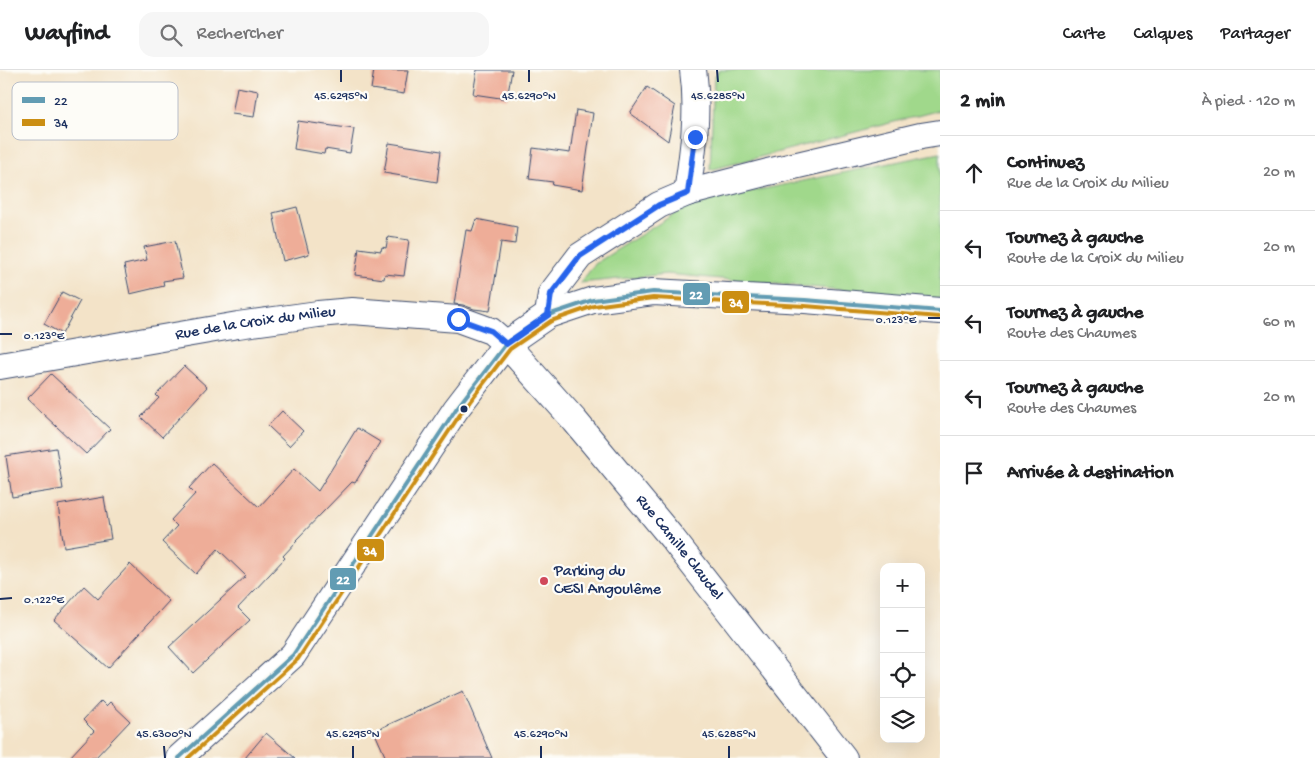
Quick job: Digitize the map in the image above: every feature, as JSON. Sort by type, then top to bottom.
[{"type":"street","points":[[688,193],[695,137],[695,85],[693,70]]},
{"type":"street","points":[[548,315],[551,294],[580,256],[659,205],[688,193],[768,172],[940,133]]},
{"type":"street","points":[[179,758],[293,655],[456,409],[506,344],[548,315],[593,300],[654,292],[805,300],[940,311]]},
{"type":"street","name":"Rue de la Croix du Milieu","points":[[0,366],[238,325],[352,311],[458,319],[491,331],[506,344]]},
{"type":"street","name":"Rue Camille Claudel","points":[[506,344],[576,421],[672,538],[844,758]]},
{"type":"green space","points":[[719,70],[940,70],[940,110],[710,170],[714,78]]},
{"type":"green space","points":[[940,153],[940,299],[667,274],[580,283],[596,263],[690,204]]},
{"type":"building","points":[[374,70],[408,70],[404,94],[371,89]]},
{"type":"building","points":[[477,70],[512,70],[507,99],[473,94]]},
{"type":"building","points":[[237,87],[258,91],[254,117],[232,114]]},
{"type":"building","points":[[647,87],[675,106],[668,141],[630,113]]},
{"type":"building","points":[[576,110],[593,113],[582,190],[552,185],[553,182],[529,179],[533,148],[570,153]]},
{"type":"building","points":[[298,121],[354,129],[350,153],[325,149],[324,154],[294,149]]},
{"type":"building","points":[[389,143],[441,151],[437,182],[384,173]]},
{"type":"building","points":[[297,207],[309,254],[283,261],[273,213]]},
{"type":"building","points":[[476,219],[517,227],[515,244],[501,242],[490,311],[454,304],[466,230],[472,231]]},
{"type":"building","points":[[388,237],[409,240],[404,276],[385,274],[384,279],[355,275],[359,248],[381,251],[382,247],[386,248]]},
{"type":"building","points":[[175,241],[183,278],[163,281],[164,286],[130,294],[124,265],[147,260],[144,247]]},
{"type":"building","points":[[62,292],[80,301],[62,334],[44,324]]},
{"type":"building","points":[[184,366],[207,387],[162,437],[141,417],[159,398],[156,395]]},
{"type":"building","points":[[51,374],[110,429],[86,454],[27,399]]},
{"type":"building","points":[[282,411],[303,431],[289,446],[268,426]]},
{"type":"building","points":[[357,428],[380,442],[355,483],[352,482],[296,540],[283,556],[285,558],[238,608],[250,620],[193,673],[169,647],[246,576],[218,549],[196,574],[162,542],[177,526],[171,520],[195,494],[189,488],[212,463],[259,507],[294,469],[318,491]]},
{"type":"building","points":[[56,448],[63,489],[12,497],[6,456]]},
{"type":"building","points":[[104,497],[111,539],[64,547],[58,505]]},
{"type":"building","points":[[130,564],[169,601],[108,668],[54,620],[84,586],[98,599]]},
{"type":"building","points":[[463,691],[492,758],[386,758],[374,731]]},
{"type":"building","points":[[101,701],[106,706],[110,702],[130,721],[95,758],[69,758],[94,731],[83,720]]},
{"type":"building","points":[[266,733],[295,758],[245,758]]},
{"type":"transit line","name":"22","points":[[179,758],[293,655],[456,409],[506,344],[548,315],[593,300],[653,292],[805,300],[940,311]]},
{"type":"transit line","name":"34","points":[[188,758],[298,659],[461,413],[510,349],[551,321],[594,306],[653,298],[805,306],[939,317]]},
{"type":"place","name":"Parking du CESI Angoulême","points":[[544,581]]},
{"type":"route","points":[[458,319],[491,331],[506,344],[548,315],[551,294],[580,256],[659,205],[688,193],[695,137]]}]
